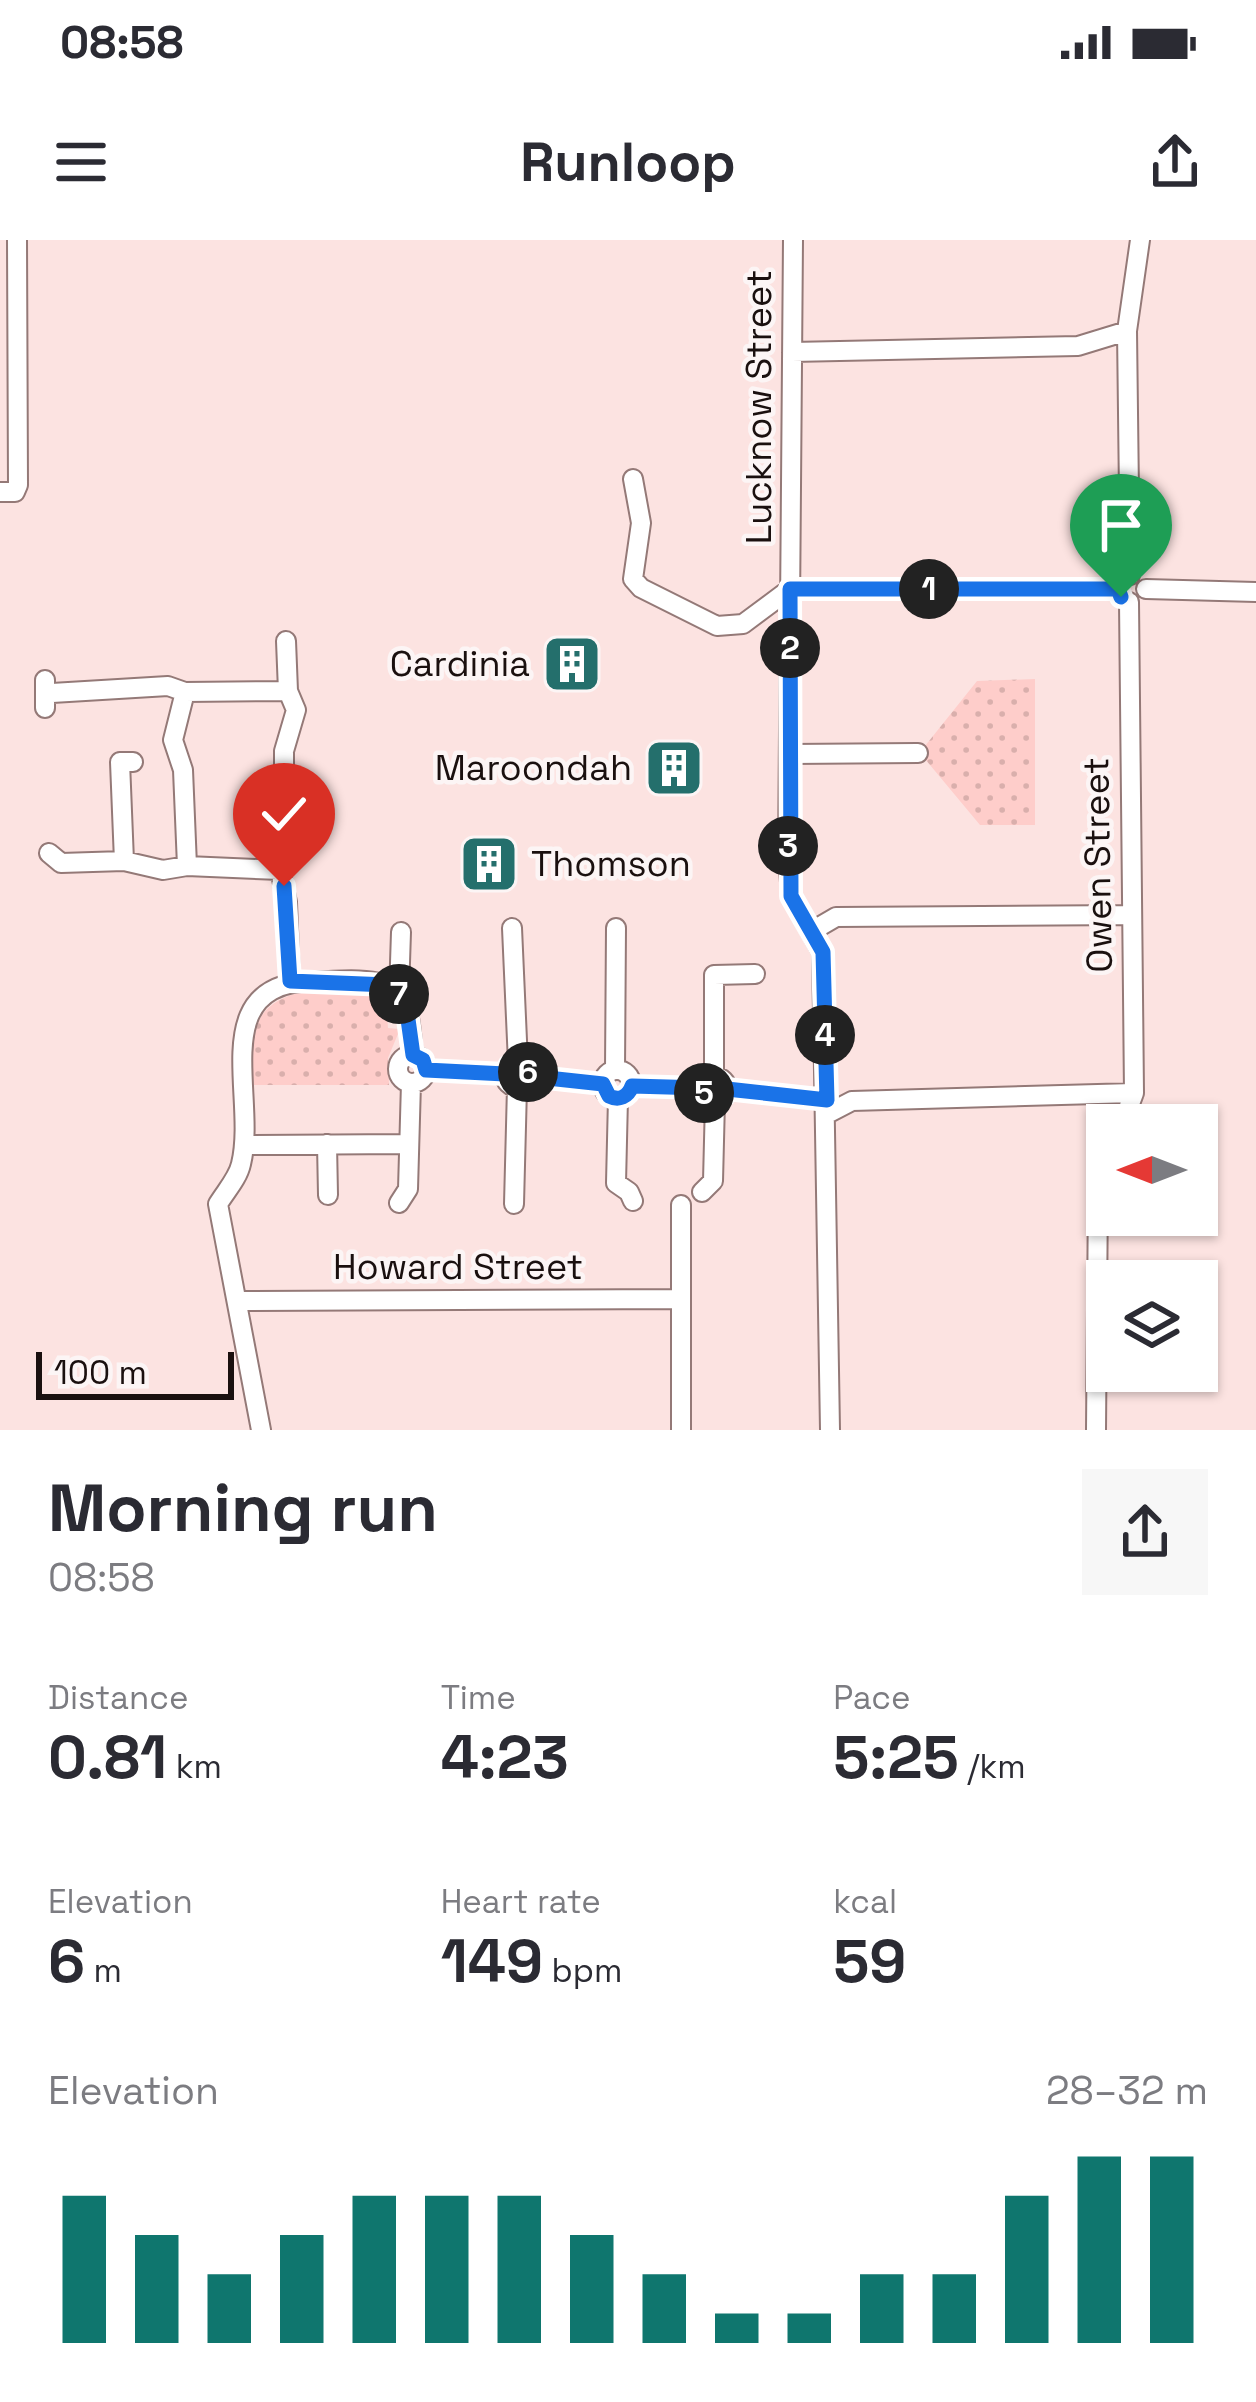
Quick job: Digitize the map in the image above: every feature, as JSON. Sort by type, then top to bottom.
[{"type":"street","points":[[7,492],[18,485],[17,240]]},
{"type":"street","name":"Lucknow Street","points":[[793,240],[791,896],[823,952],[830,1430]]},
{"type":"street","name":"Owen Street","points":[[1130,1104],[1134,1093],[1127,331],[1139,240]]},
{"type":"street","points":[[792,352],[1078,346],[1127,331]]},
{"type":"street","points":[[633,478],[641,524],[632,569],[640,588],[717,626],[743,624],[790,589],[1126,589],[1138,601],[1146,589],[1256,592]]},
{"type":"street","points":[[286,641],[288,691],[296,710],[284,769],[303,827],[280,869],[287,902],[290,981]]},
{"type":"street","points":[[52,693],[168,686],[185,692],[288,691]]},
{"type":"street","points":[[185,692],[173,740],[183,770],[187,866]]},
{"type":"street","points":[[790,754],[918,752]]},
{"type":"street","points":[[124,861],[120,762],[133,762]]},
{"type":"street","points":[[49,853],[61,863],[124,861],[163,870],[187,866],[280,869]]},
{"type":"street","points":[[812,931],[836,917],[1132,916]]},
{"type":"street","points":[[512,928],[517,1075],[514,1204]]},
{"type":"street","points":[[616,928],[616,1183],[633,1201]]},
{"type":"street","points":[[398,993],[401,932]]},
{"type":"street","points":[[702,1192],[712,1181],[714,975],[755,974]]},
{"type":"street","points":[[261,1430],[218,1204],[241,1167],[245,1027],[263,996],[290,981],[376,982],[398,993],[406,1005],[417,1069],[407,1144],[408,1189],[399,1203]]},
{"type":"street","points":[[417,1069],[715,1089],[827,1107],[852,1101],[1134,1093]]},
{"type":"street","points":[[327,1144],[328,1195]]},
{"type":"street","points":[[244,1145],[407,1144]]},
{"type":"street","points":[[680,1205],[681,1430]]},
{"type":"street","points":[[1096,1430],[1098,1236]]},
{"type":"street","name":"Howard Street","points":[[237,1301],[680,1300]]},
{"type":"shaded area","points":[[1035,679],[1035,825],[980,825],[925,759],[925,746],[977,681]]},
{"type":"shaded area","points":[[307,990],[378,990],[386,1000],[388,1028],[400,1029],[388,1058],[389,1085],[253,1085],[258,1023],[274,1004]]},
{"type":"place","name":"Cardinia","points":[[572,664]]},
{"type":"place","name":"Maroondah","points":[[674,768]]},
{"type":"place","name":"Thomson","points":[[489,864]]},
{"type":"route","points":[[284,886],[290,981],[388,985],[406,1005],[413,1055],[423,1060],[426,1070],[505,1074],[518,1063],[529,1076],[603,1084],[609,1096],[617,1098],[627,1095],[632,1086],[703,1088],[706,1097],[715,1101],[727,1089],[827,1100],[823,952],[791,896],[788,855],[790,589],[1118,589],[1121,597]]}]
